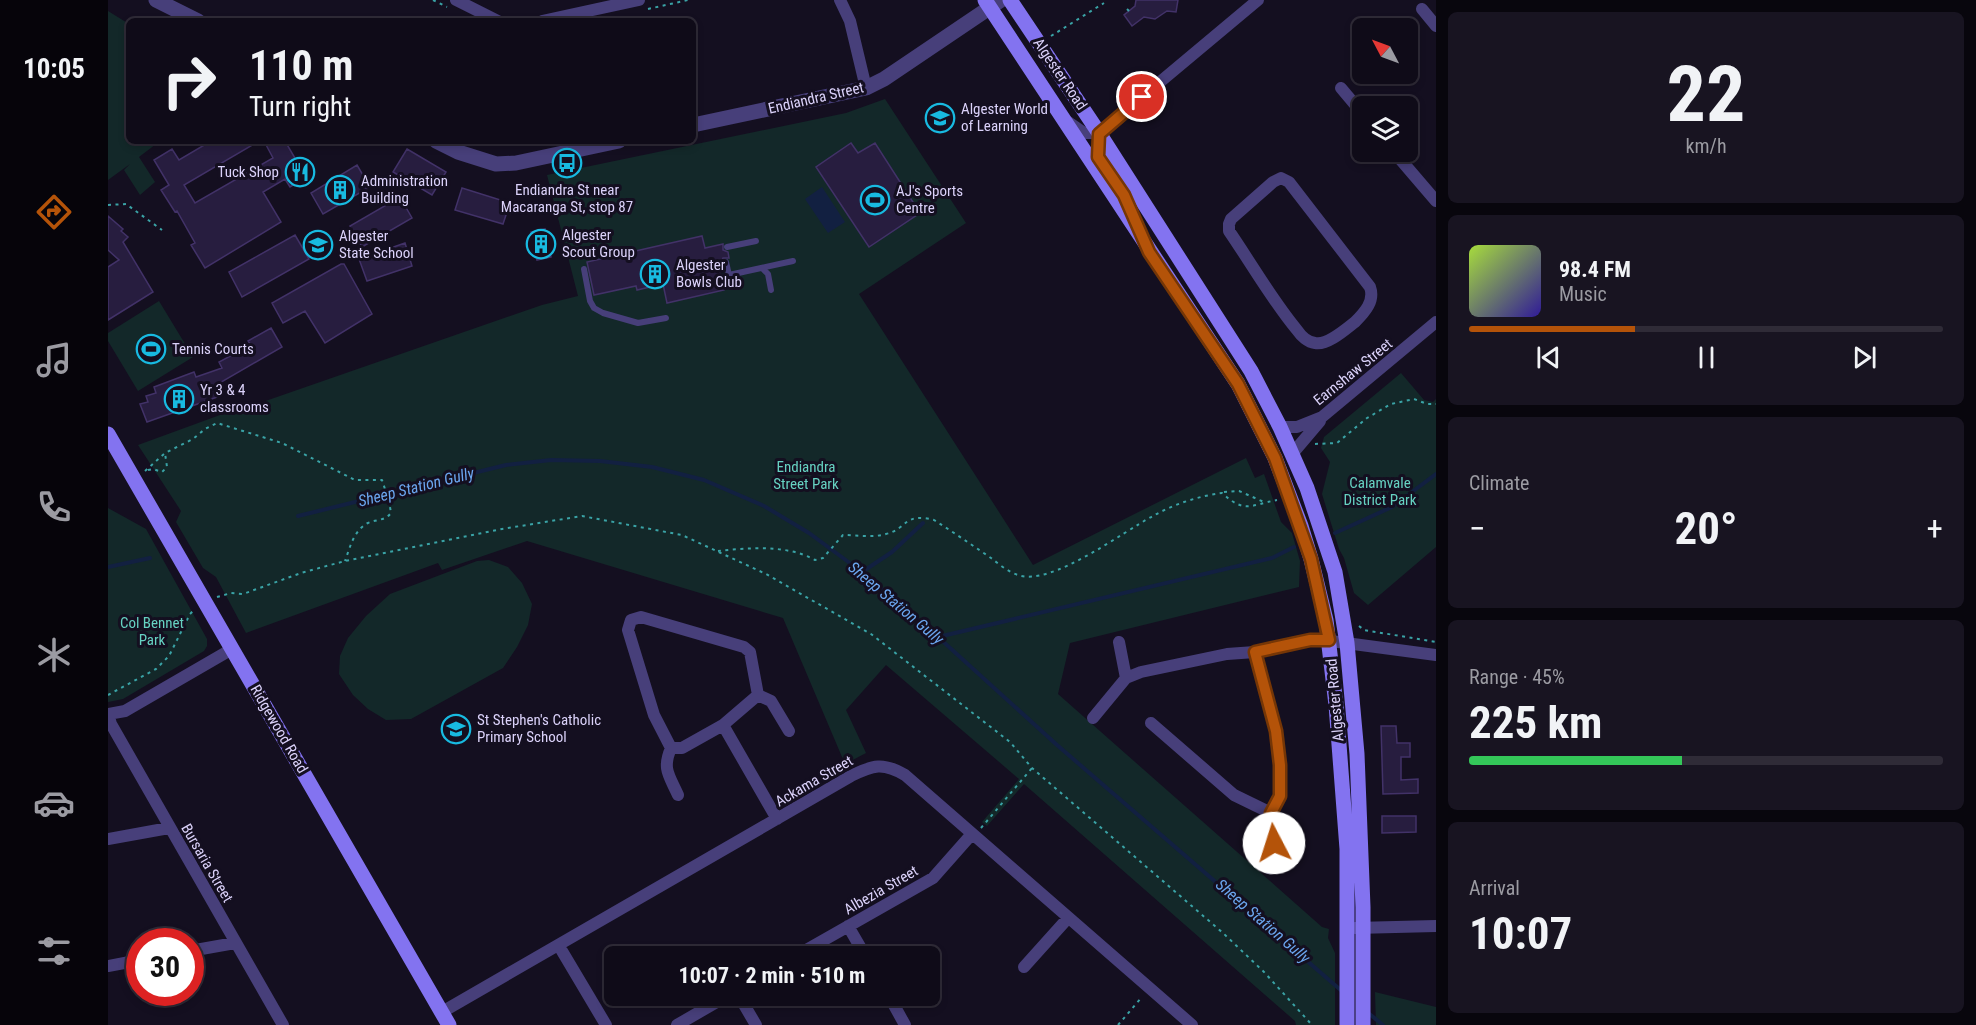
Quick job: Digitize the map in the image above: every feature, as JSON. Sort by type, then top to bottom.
[{"type":"main road","name":"Algester Road","points":[[1010,0],[1251,371],[1308,488],[1335,572],[1347,644],[1358,754],[1355,928],[1347,975],[1347,1025]]},
{"type":"main road","name":"Algester Road","points":[[992,3],[1062,118],[1238,384],[1275,458],[1311,559],[1329,640],[1347,849],[1362,984],[1363,1025]]},
{"type":"main road","name":"Ridgewood Road","points":[[108,434],[446,1018]]},
{"type":"street","points":[[156,0],[192,18]]},
{"type":"street","points":[[456,0],[492,18]]},
{"type":"street","points":[[840,0],[850,21],[866,88]]},
{"type":"street","points":[[1062,118],[1084,134],[1099,134],[1258,0]]},
{"type":"street","points":[[556,18],[632,1]]},
{"type":"street","name":"Endiandra Street","points":[[696,124],[866,88],[884,80],[992,3]]},
{"type":"street","points":[[1422,9],[1436,26]]},
{"type":"street","points":[[1341,88],[1352,101]]},
{"type":"street","points":[[1099,134],[1098,157],[1124,195],[1149,252]]},
{"type":"street","points":[[442,144],[458,152],[496,164],[516,163],[605,144]]},
{"type":"street","points":[[1403,162],[1436,201]]},
{"type":"street","points":[[1281,178],[1289,182],[1370,286],[1371,301],[1365,312],[1324,343],[1316,344],[1307,340],[1298,332],[1229,231],[1228,224],[1231,219],[1273,182],[1281,178]]},
{"type":"street","name":"Earnshaw Street","points":[[1280,427],[1298,427],[1322,417],[1436,322]]},
{"type":"street","points":[[1292,454],[1322,417]]},
{"type":"street","points":[[671,748],[654,715],[628,630],[631,620],[641,618],[744,648],[753,658],[758,695]]},
{"type":"street","points":[[1092,718],[1126,678],[1152,669],[1227,654],[1255,652],[1310,640],[1329,640],[1436,655]]},
{"type":"street","points":[[1119,642],[1126,678]]},
{"type":"street","points":[[108,714],[125,711],[232,649]]},
{"type":"street","points":[[1255,652],[1276,731],[1280,765],[1280,796],[1271,813],[1274,843],[1269,868]]},
{"type":"street","points":[[671,748],[682,748],[723,725],[758,695]]},
{"type":"street","points":[[758,695],[771,701],[789,731]]},
{"type":"street","name":"Bursaria Street","points":[[108,714],[111,724],[169,828],[283,1025]]},
{"type":"street","points":[[1151,723],[1234,795],[1271,813]]},
{"type":"street","points":[[723,725],[777,819]]},
{"type":"street","points":[[671,748],[666,759],[666,770],[678,795]]},
{"type":"street","name":"Ackama Street","points":[[446,1018],[559,946],[777,819],[870,767],[890,766],[905,775],[971,835],[1192,1025]]},
{"type":"street","points":[[108,839],[169,828]]},
{"type":"street","name":"Albezia Street","points":[[813,946],[933,878],[971,835]]},
{"type":"street","points":[[1024,967],[1068,918]]},
{"type":"street","points":[[848,926],[860,946]]},
{"type":"street","points":[[1355,928],[1436,926]]},
{"type":"street","points":[[204,949],[235,943]]},
{"type":"street","points":[[559,946],[606,1025]]},
{"type":"street","points":[[108,966],[126,963]]},
{"type":"street","points":[[677,1025],[710,1006]]},
{"type":"street","points":[[745,1006],[756,1025]]},
{"type":"street","points":[[895,1006],[905,1025]]},
{"type":"lane","points":[[727,247],[756,241]]},
{"type":"lane","points":[[726,262],[729,275],[793,261]]},
{"type":"lane","points":[[762,268],[768,274],[771,290]]},
{"type":"lane","points":[[584,269],[590,301],[594,308],[603,313],[638,323],[666,318]]},
{"type":"path","points":[[1048,37],[1104,3]]},
{"type":"path","points":[[108,205],[126,204],[162,230]]},
{"type":"path","points":[[1310,448],[1315,444],[1337,442],[1367,418],[1391,404],[1414,399],[1427,404],[1436,404]]},
{"type":"path","points":[[165,453],[167,467],[162,472],[153,469],[145,471],[165,453],[218,423],[282,443],[355,480],[382,480],[391,513],[387,518],[361,528],[351,543],[345,561]]},
{"type":"path","points":[[718,551],[752,547],[802,553],[815,560],[823,558],[843,535],[887,534],[916,517],[925,517],[934,520],[1019,576],[1037,576],[1054,572],[1108,545],[1152,516],[1209,494],[1239,491],[1264,502]]},
{"type":"path","points":[[1222,493],[1235,504],[1252,508],[1264,502],[1276,501],[1288,496]]},
{"type":"path","points":[[108,695],[156,669],[169,656],[190,614],[206,603],[231,593],[243,594],[301,573],[345,561],[470,535],[582,516],[682,535],[766,574],[871,634],[1010,742],[1032,768],[1223,933],[1264,972],[1312,1025]]},
{"type":"path","points":[[1356,621],[1364,630],[1436,642]]},
{"type":"path","points":[[971,835],[979,830],[1032,768]]},
{"type":"path","points":[[1119,1025],[1150,988]]},
{"type":"green space","points":[[108,11],[126,22],[126,144],[156,144],[139,157],[155,182],[140,195],[124,170],[130,164],[108,180]]},
{"type":"green space","name":"Endiandra Street Park","points":[[885,99],[966,223],[859,294],[1033,565],[1246,458],[1255,478],[1264,474],[1281,522],[1292,533],[1300,561],[1299,587],[1070,643],[1058,694],[1322,927],[1329,929],[1328,938],[1335,953],[1335,1025],[1296,1025],[1295,1021],[1024,784],[987,826],[982,822],[1019,779],[886,665],[846,710],[866,753],[845,764],[783,618],[527,541],[442,570],[438,563],[246,633],[216,577],[203,568],[176,522],[181,511],[138,445],[542,305],[578,296],[547,175],[846,113]]},
{"type":"green space","name":"Tennis Courts","points":[[159,301],[193,357],[138,391],[108,341],[108,333]]},
{"type":"green space","name":"Calamvale District Park","points":[[1401,373],[1424,400],[1433,402],[1436,399],[1436,547],[1368,605],[1354,593],[1322,494],[1330,462],[1321,448],[1324,437]]},
{"type":"green space","name":"Col Bennet Park","points":[[108,508],[146,529],[207,639],[207,646],[204,651],[123,699],[108,702]]},
{"type":"green space","points":[[489,560],[508,567],[522,583],[532,604],[528,625],[503,668],[411,719],[386,720],[368,709],[353,695],[339,674],[340,656],[348,638],[366,616],[390,594],[477,561]]},
{"type":"green space","points":[[1375,992],[1436,1007],[1436,1025],[1376,1025]]},
{"type":"water","points":[[822,187],[845,222],[828,233],[805,199]]},
{"type":"building","points":[[1136,0],[1178,0],[1176,12],[1167,11],[1155,19],[1144,17],[1132,26],[1124,15],[1135,6]]},
{"type":"building","points":[[851,143],[858,153],[875,143],[920,213],[869,247],[816,167]]},
{"type":"building","points":[[206,144],[254,144],[184,185],[195,203],[273,158],[266,144],[287,144],[306,177],[290,187],[285,179],[263,192],[281,222],[205,268],[191,245],[195,243],[177,211],[175,212],[161,190],[169,185],[154,160],[172,149],[179,160]]},
{"type":"building","points":[[407,149],[446,172],[432,195],[393,172]]},
{"type":"building","name":"Administration Building","points":[[357,165],[370,187],[323,214],[311,193]]},
{"type":"building","points":[[462,188],[510,203],[503,224],[455,210]]},
{"type":"building","points":[[400,197],[412,218],[362,247],[350,226]]},
{"type":"building","points":[[108,216],[123,229],[121,231],[128,237],[123,242],[153,292],[108,320],[108,267],[119,260],[108,250]]},
{"type":"building","name":"Algester Scout Group","points":[[545,229],[551,257],[537,260],[531,232]]},
{"type":"building","points":[[295,235],[309,259],[242,297],[229,272]]},
{"type":"building","name":"Algester Bowls Club","points":[[702,236],[705,248],[723,244],[723,250],[728,252],[729,258],[723,258],[718,264],[724,290],[667,303],[663,284],[637,290],[636,286],[594,295],[587,262]]},
{"type":"building","points":[[405,243],[412,266],[367,281],[359,259]]},
{"type":"building","points":[[344,264],[372,314],[325,343],[305,311],[283,323],[272,303]]},
{"type":"building","name":"Yr 3 & 4 classrooms","points":[[271,328],[282,347],[216,385],[220,396],[147,422],[140,404],[148,402],[146,396],[156,393],[154,387],[194,372],[196,377],[222,368],[219,362],[251,345],[248,341]]},
{"type":"building","points":[[1381,726],[1396,726],[1397,743],[1410,743],[1410,757],[1401,757],[1401,780],[1418,779],[1418,793],[1383,794]]},
{"type":"building","points":[[1382,816],[1416,816],[1416,832],[1382,833]]},
{"type":"waterway","name":"Sheep Station Gully","points":[[298,516],[506,465],[551,460],[600,461],[652,467],[704,480],[764,506],[809,533],[862,572],[938,637],[1057,745],[1343,992]]},
{"type":"waterway","points":[[1335,533],[1392,507],[1436,474]]},
{"type":"waterway","points":[[862,572],[892,552],[923,523]]},
{"type":"waterway","points":[[938,637],[1272,558],[1294,547]]},
{"type":"waterway","name":"Sheep Station Gully","points":[[108,567],[150,558]]},
{"type":"waterway","name":"Sheep Station Gully","points":[[1367,1012],[1383,1025]]},
{"type":"place","name":"Algester World of Learning","points":[[940,118]]},
{"type":"place","name":"Endiandra St near Macaranga St, stop 87","points":[[567,163]]},
{"type":"place","name":"Tuck Shop","points":[[300,172]]},
{"type":"place","name":"Administration Building","points":[[340,190]]},
{"type":"place","name":"AJ's Sports Centre","points":[[875,200]]},
{"type":"place","name":"Algester Scout Group","points":[[541,244]]},
{"type":"place","name":"Algester State School","points":[[318,245]]},
{"type":"place","name":"Algester Bowls Club","points":[[655,274]]},
{"type":"place","name":"Tennis Courts","points":[[151,349]]},
{"type":"place","name":"Yr 3 & 4 classrooms","points":[[179,399]]},
{"type":"place","name":"St Stephen's Catholic Primary School","points":[[456,729]]},
{"type":"route","points":[[1142,97],[1099,134],[1098,157],[1124,195],[1149,252],[1238,384],[1258,421],[1275,458],[1300,526],[1311,559],[1326,620],[1329,640],[1316,639],[1255,652],[1276,731],[1280,765],[1280,796],[1271,813],[1274,843]]}]
